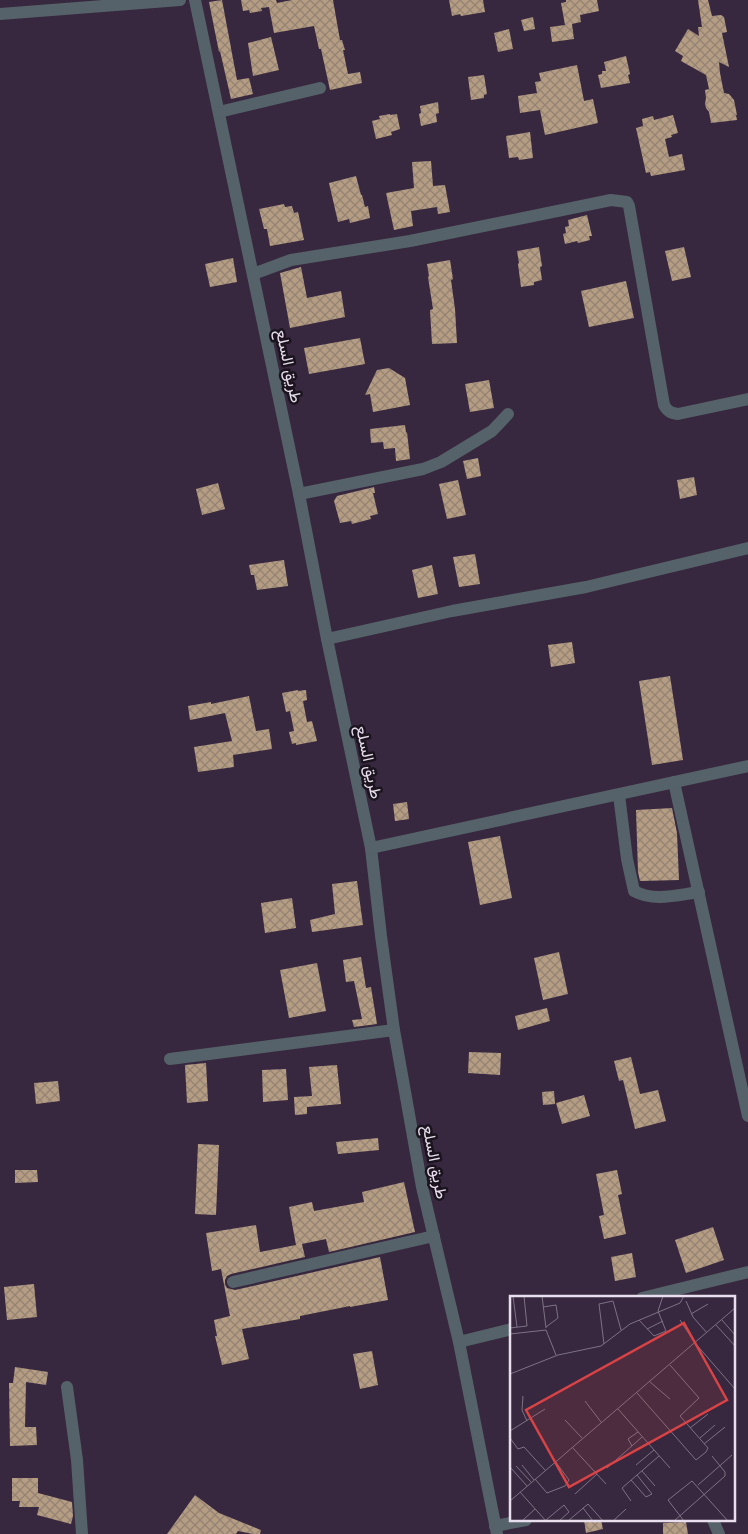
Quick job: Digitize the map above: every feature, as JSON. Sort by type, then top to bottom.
[{"type":"street","points":[[0,14],[95,3],[180,0]]},
{"type":"street","name":"طريق السلع","points":[[195,0],[299,494],[326,639],[371,848],[394,1030],[422,1187],[459,1342],[496,1530]]},
{"type":"street","points":[[219,112],[320,88]]},
{"type":"street","points":[[253,274],[291,260],[410,241],[611,200],[620,200],[627,202],[629,206],[664,405],[667,410],[678,414],[748,398]]},
{"type":"street","points":[[299,494],[423,469],[441,462],[492,432],[508,414]]},
{"type":"street","points":[[326,639],[452,611],[586,587],[748,548]]},
{"type":"street","points":[[371,848],[748,766]]},
{"type":"street","points":[[674,782],[748,1116]]},
{"type":"street","points":[[619,795],[627,859],[634,891],[656,898],[699,892]]},
{"type":"street","points":[[170,1060],[394,1030]]},
{"type":"street","points":[[233,1282],[434,1236]]},
{"type":"street","points":[[650,1296],[748,1272]]},
{"type":"street","points":[[459,1342],[510,1329]]},
{"type":"street","points":[[67,1387],[77,1460],[82,1534]]},
{"type":"street","points":[[496,1530],[520,1522]]},
{"type":"street","points":[[714,1522],[720,1534]]},
{"type":"building","points":[[222,0],[237,80],[249,78],[253,94],[231,99],[209,2]]},
{"type":"building","points":[[241,0],[276,0],[277,3],[292,0],[333,0],[340,40],[342,40],[345,50],[343,50],[348,74],[360,72],[362,83],[330,90],[314,26],[274,33],[269,7],[261,8],[262,11],[250,13],[249,10],[243,11]]},
{"type":"building","points":[[449,0],[483,0],[485,12],[452,16]]},
{"type":"building","points":[[566,0],[597,0],[599,11],[580,15],[581,22],[572,24],[574,39],[552,42],[550,27],[565,25],[561,3],[566,2]]},
{"type":"building","points":[[698,0],[708,0],[712,16],[721,15],[724,17],[727,32],[722,33],[729,67],[719,62],[720,73],[724,93],[729,94],[734,100],[737,120],[711,123],[705,104],[705,90],[709,89],[706,75],[681,61],[683,56],[675,51],[688,29],[699,36],[698,27],[702,27]]},
{"type":"building","points":[[533,17],[535,29],[524,31],[521,20]]},
{"type":"building","points":[[509,29],[513,49],[498,52],[494,33]]},
{"type":"building","points":[[271,37],[279,70],[253,76],[248,43]]},
{"type":"building","points":[[626,56],[630,83],[601,88],[598,75],[602,74],[602,71],[606,71],[604,62]]},
{"type":"building","points":[[577,65],[584,101],[593,99],[598,123],[545,135],[540,110],[520,113],[518,96],[537,93],[535,82],[541,81],[539,73]]},
{"type":"building","points":[[484,75],[487,94],[484,95],[484,98],[471,100],[468,77]]},
{"type":"building","points":[[438,102],[439,113],[436,114],[437,122],[421,126],[420,106]]},
{"type":"building","points":[[397,114],[400,129],[391,132],[392,135],[376,139],[372,121],[380,119],[379,116]]},
{"type":"building","points":[[673,115],[678,133],[665,139],[669,157],[682,154],[685,170],[651,176],[650,172],[646,173],[636,128],[643,126],[642,119],[653,116],[654,120]]},
{"type":"building","points":[[530,132],[533,158],[519,160],[518,157],[509,158],[506,136]]},
{"type":"building","points":[[431,161],[433,186],[445,185],[450,212],[438,214],[437,207],[411,211],[413,226],[394,230],[386,193],[414,188],[412,162]]},
{"type":"building","points":[[356,176],[365,207],[368,206],[370,218],[350,223],[349,219],[338,222],[329,183]]},
{"type":"building","points":[[284,204],[285,207],[292,206],[294,213],[298,212],[304,240],[270,246],[267,229],[264,229],[259,209]]},
{"type":"building","points":[[587,215],[592,236],[589,236],[590,240],[565,244],[563,234],[566,233],[565,227],[569,226],[568,220]]},
{"type":"building","points":[[539,247],[542,280],[534,282],[534,285],[521,287],[517,251]]},
{"type":"building","points":[[684,247],[691,277],[672,281],[665,251]]},
{"type":"building","points":[[233,258],[237,282],[210,287],[205,264]]},
{"type":"building","points":[[450,260],[457,343],[432,344],[430,310],[433,309],[427,264]]},
{"type":"building","points":[[301,267],[307,298],[341,291],[345,317],[290,328],[280,273]]},
{"type":"building","points":[[626,281],[634,318],[589,327],[581,291]]},
{"type":"building","points":[[360,338],[365,364],[309,374],[304,348]]},
{"type":"building","points":[[389,368],[405,378],[410,405],[373,412],[370,394],[365,395],[377,370]]},
{"type":"building","points":[[489,380],[494,408],[470,412],[465,384]]},
{"type":"building","points":[[405,425],[410,459],[396,461],[395,448],[384,449],[383,442],[371,443],[370,429]]},
{"type":"building","points":[[478,458],[481,476],[467,479],[463,461]]},
{"type":"building","points":[[694,477],[697,495],[680,499],[677,480]]},
{"type":"building","points":[[458,480],[466,515],[447,519],[439,484]]},
{"type":"building","points":[[218,483],[225,509],[202,515],[196,489]]},
{"type":"building","points":[[374,487],[375,493],[373,493],[378,514],[370,516],[371,519],[352,524],[351,521],[340,523],[334,501],[337,496]]},
{"type":"building","points":[[475,554],[480,584],[459,587],[453,557]]},
{"type":"building","points":[[284,560],[288,586],[257,590],[254,575],[251,575],[249,565]]},
{"type":"building","points":[[432,565],[438,594],[418,598],[412,570]]},
{"type":"building","points":[[572,642],[575,663],[551,667],[548,645]]},
{"type":"building","points":[[670,676],[683,760],[652,765],[639,681]]},
{"type":"building","points":[[306,690],[307,700],[303,701],[307,722],[312,721],[317,741],[296,745],[296,743],[292,744],[289,732],[294,731],[290,711],[286,712],[282,693]]},
{"type":"building","points":[[249,696],[256,731],[269,729],[272,749],[233,755],[234,767],[198,772],[194,747],[232,741],[225,713],[190,720],[188,706],[211,702],[211,704]]},
{"type":"building","points":[[407,802],[409,819],[395,821],[393,804]]},
{"type":"building","points":[[672,808],[677,833],[679,880],[640,881],[636,810]]},
{"type":"building","points":[[500,836],[512,898],[480,905],[468,842]]},
{"type":"building","points":[[357,881],[363,925],[312,932],[310,920],[335,914],[332,884]]},
{"type":"building","points":[[292,898],[296,928],[265,933],[261,903]]},
{"type":"building","points":[[559,952],[568,994],[543,1000],[534,958]]},
{"type":"building","points":[[361,957],[366,988],[371,987],[377,1024],[354,1027],[352,1020],[362,1019],[354,981],[346,982],[343,960]]},
{"type":"building","points":[[317,963],[326,1011],[289,1018],[280,970]]},
{"type":"building","points":[[547,1008],[550,1021],[518,1030],[515,1016]]},
{"type":"building","points":[[469,1052],[501,1053],[500,1075],[468,1073]]},
{"type":"building","points":[[631,1057],[640,1094],[658,1090],[666,1121],[635,1129],[623,1080],[619,1081],[614,1061]]},
{"type":"building","points":[[206,1063],[208,1101],[187,1103],[185,1065]]},
{"type":"building","points":[[337,1065],[341,1104],[307,1107],[307,1114],[295,1115],[294,1097],[312,1096],[309,1067]]},
{"type":"building","points":[[286,1069],[288,1100],[263,1102],[262,1070]]},
{"type":"building","points":[[58,1081],[60,1101],[36,1104],[34,1083]]},
{"type":"building","points":[[554,1091],[555,1104],[543,1105],[542,1092]]},
{"type":"building","points":[[584,1095],[590,1116],[562,1124],[556,1103]]},
{"type":"building","points":[[378,1138],[379,1150],[338,1154],[336,1142]]},
{"type":"building","points":[[198,1144],[219,1145],[216,1215],[195,1214]]},
{"type":"building","points":[[15,1170],[37,1170],[38,1182],[15,1183]]},
{"type":"building","points":[[617,1170],[622,1194],[618,1195],[626,1234],[604,1239],[599,1216],[604,1215],[596,1174]]},
{"type":"building","points":[[404,1182],[415,1232],[329,1252],[326,1239],[302,1244],[305,1257],[231,1274],[225,1280],[227,1288],[235,1290],[380,1257],[388,1300],[350,1306],[300,1316],[300,1319],[242,1329],[249,1359],[222,1365],[215,1336],[217,1336],[214,1320],[230,1316],[221,1269],[212,1271],[206,1233],[256,1225],[260,1252],[296,1245],[289,1207],[312,1202],[314,1211],[364,1202],[362,1192]]},
{"type":"building","points":[[713,1227],[724,1260],[686,1273],[675,1240]]},
{"type":"building","points":[[632,1253],[636,1277],[615,1281],[611,1257]]},
{"type":"building","points":[[34,1284],[37,1317],[7,1320],[4,1287]]},
{"type":"building","points":[[372,1351],[378,1385],[360,1389],[353,1354]]},
{"type":"building","points":[[15,1367],[48,1372],[46,1385],[26,1382],[25,1427],[36,1427],[37,1445],[10,1446],[9,1383],[13,1383]]},
{"type":"building","points":[[12,1478],[38,1478],[38,1493],[72,1502],[73,1516],[71,1524],[37,1515],[39,1507],[19,1507],[20,1501],[12,1501]]},
{"type":"building","points":[[195,1495],[219,1513],[261,1530],[260,1534],[238,1531],[236,1534],[167,1534]]},
{"type":"building","points":[[584,1522],[601,1522],[603,1529],[586,1533]]},
{"type":"building","points":[[686,1522],[688,1534],[663,1534],[663,1523]]}]
